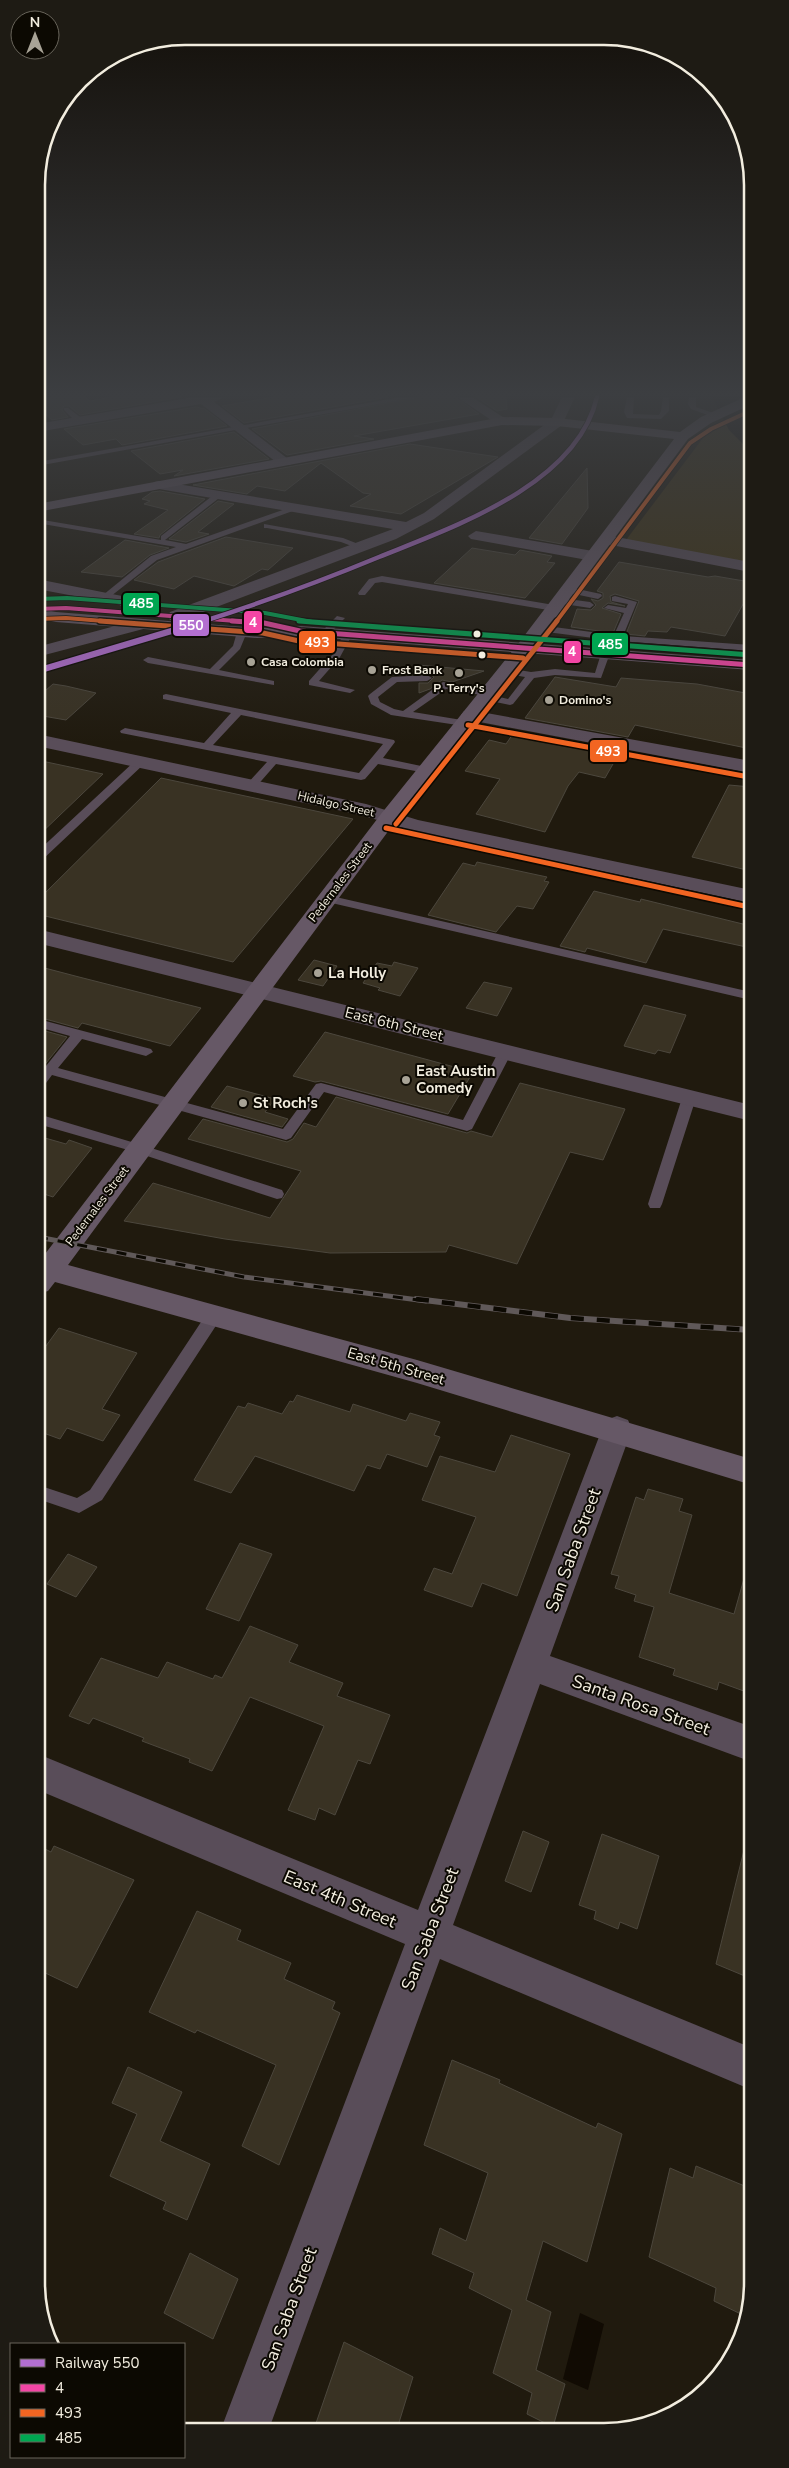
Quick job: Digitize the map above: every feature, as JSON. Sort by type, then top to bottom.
[{"type":"main road","points":[[45,609],[66,608],[242,632],[300,631],[607,654],[656,650],[744,657]]},
{"type":"main road","points":[[45,615],[56,617],[138,618],[176,616],[264,623],[300,631]]},
{"type":"street","points":[[323,512],[410,526]]},
{"type":"street","points":[[176,616],[391,536],[433,512]]},
{"type":"street","name":"Pedernales Street","points":[[45,1269],[140,1149],[388,818],[524,648],[627,512]]},
{"type":"street","points":[[476,536],[593,556]]},
{"type":"street","points":[[606,540],[744,566]]},
{"type":"street","points":[[45,586],[106,597],[130,604],[138,618],[45,649]]},
{"type":"street","points":[[467,719],[744,767]]},
{"type":"street","name":"Hidalgo Street","points":[[45,742],[366,810],[388,818],[744,894]]},
{"type":"street","name":"East 6th Street","points":[[45,938],[744,1111]]},
{"type":"street","name":"East 5th Street","points":[[45,1275],[215,1314],[617,1430],[744,1470]]},
{"type":"street","name":"San Saba Street","points":[[247,2423],[427,1935],[531,1665],[617,1430]]},
{"type":"street","name":"Santa Rosa Street","points":[[531,1665],[744,1741]]},
{"type":"street","name":"East 4th Street","points":[[45,1775],[744,2066]]},
{"type":"lane","points":[[47,512],[184,546]]},
{"type":"lane","points":[[164,538],[197,512]]},
{"type":"lane","points":[[106,597],[154,558],[285,512]]},
{"type":"lane","points":[[267,526],[343,540],[362,547]]},
{"type":"lane","points":[[362,593],[372,581],[382,579],[590,605]]},
{"type":"lane","points":[[561,600],[598,596]]},
{"type":"lane","points":[[506,671],[531,675],[555,672],[598,676],[609,644],[617,638],[633,602],[615,599]]},
{"type":"lane","points":[[608,608],[628,611]]},
{"type":"lane","points":[[325,633],[340,618]]},
{"type":"lane","points":[[539,628],[617,638],[656,650]]},
{"type":"lane","points":[[212,672],[236,647],[242,632]]},
{"type":"lane","points":[[347,635],[337,654],[312,683],[350,690]]},
{"type":"lane","points":[[148,660],[271,683]]},
{"type":"lane","points":[[406,713],[444,685],[510,702],[531,675]]},
{"type":"lane","points":[[425,680],[400,686],[387,694],[385,702],[391,712],[467,719]]},
{"type":"lane","points":[[125,731],[361,777],[390,742],[166,697]]},
{"type":"lane","points":[[206,747],[238,712]]},
{"type":"lane","points":[[251,786],[274,760]]},
{"type":"lane","points":[[376,760],[426,770]]},
{"type":"lane","points":[[45,851],[140,762]]},
{"type":"lane","points":[[328,899],[744,994]]},
{"type":"lane","points":[[45,1025],[146,1052]]},
{"type":"lane","points":[[45,1075],[80,1034]]},
{"type":"lane","points":[[49,1070],[286,1135],[321,1087],[467,1126],[506,1052]]},
{"type":"lane","points":[[655,1204],[689,1098]]},
{"type":"lane","points":[[45,1121],[140,1149],[277,1194]]},
{"type":"lane","points":[[45,1494],[79,1506],[96,1495],[215,1314]]},
{"type":"shaded area","points":[[647,512],[744,512],[744,562],[626,540]]},
{"type":"shaded area","points":[[580,2313],[604,2324],[588,2390],[563,2379]]},
{"type":"building","points":[[165,512],[189,512],[160,535],[159,538],[134,534]]},
{"type":"building","points":[[204,512],[223,512],[198,532],[209,534],[186,542],[169,539]]},
{"type":"building","points":[[550,512],[585,512],[562,544],[529,538]]},
{"type":"building","points":[[226,537],[293,548],[268,570],[262,569],[234,586],[194,576],[174,589],[134,580],[158,562]]},
{"type":"building","points":[[125,540],[169,548],[150,555],[122,577],[81,572]]},
{"type":"building","points":[[472,548],[515,555],[520,550],[552,556],[547,562],[555,563],[525,598],[434,583]]},
{"type":"building","points":[[619,562],[744,581],[744,603],[725,636],[671,627],[667,632],[648,631],[645,636],[626,634],[639,601],[615,594],[610,596],[611,602],[625,606],[608,603],[602,608],[621,614],[613,633],[571,627],[577,609],[591,610],[596,605],[591,599],[598,601],[603,598],[603,593],[597,591]]},
{"type":"building","points":[[418,665],[484,671],[452,682],[442,680],[430,689],[419,693],[419,683],[428,683],[434,677],[428,673],[419,674]]},
{"type":"building","points":[[555,677],[616,687],[621,678],[697,684],[744,693],[744,748],[635,725],[628,737],[525,718]]},
{"type":"building","points":[[53,684],[96,693],[66,720],[45,716],[45,691]]},
{"type":"building","points":[[515,731],[621,750],[605,778],[579,772],[568,786],[545,832],[476,814],[500,779],[465,771],[489,740],[506,744]]},
{"type":"building","points":[[45,762],[103,774],[45,829]]},
{"type":"building","points":[[161,778],[353,819],[233,962],[45,916],[45,893]]},
{"type":"building","points":[[729,785],[744,786],[744,869],[692,857]]},
{"type":"building","points":[[477,862],[547,877],[544,881],[549,882],[533,909],[517,906],[496,932],[428,915],[463,863],[475,866]]},
{"type":"building","points":[[594,891],[640,902],[641,899],[744,924],[744,946],[663,929],[646,963],[587,948],[585,952],[560,946]]},
{"type":"building","name":"La Holly","points":[[314,960],[337,966],[323,986],[298,980]]},
{"type":"building","points":[[394,962],[418,968],[400,996],[378,990],[380,988],[363,983],[377,963],[392,966]]},
{"type":"building","points":[[45,968],[201,1008],[170,1046],[82,1023],[78,1028],[45,1019]]},
{"type":"building","points":[[484,982],[512,988],[497,1016],[466,1008]]},
{"type":"building","points":[[644,1005],[686,1015],[670,1053],[658,1050],[655,1054],[624,1046]]},
{"type":"building","points":[[45,1031],[67,1037],[45,1064]]},
{"type":"building","points":[[325,1032],[473,1072],[448,1114],[321,1081],[315,1082],[293,1076]]},
{"type":"building","points":[[520,1083],[625,1109],[603,1160],[570,1152],[517,1264],[449,1245],[446,1252],[330,1253],[225,1239],[124,1221],[153,1183],[270,1218],[301,1171],[188,1139],[203,1119],[287,1142],[293,1139],[304,1123],[316,1127],[336,1097],[467,1133],[471,1131],[492,1137]]},
{"type":"building","name":"St Roch's","points":[[227,1086],[275,1099],[265,1112],[288,1119],[282,1127],[211,1107]]},
{"type":"building","points":[[45,1138],[66,1144],[69,1140],[92,1148],[53,1197],[45,1194]]},
{"type":"building","points":[[59,1328],[137,1353],[102,1409],[120,1415],[103,1441],[67,1428],[60,1439],[45,1434],[45,1347]]},
{"type":"building","points":[[297,1395],[350,1412],[353,1404],[406,1421],[410,1413],[440,1422],[434,1435],[440,1437],[427,1467],[387,1454],[380,1469],[367,1465],[354,1491],[255,1456],[231,1493],[194,1480],[238,1406],[245,1408],[248,1403],[282,1414],[290,1401],[293,1402]]},
{"type":"building","points":[[511,1435],[570,1454],[517,1596],[482,1583],[472,1607],[424,1590],[434,1568],[452,1574],[476,1517],[422,1500],[440,1456],[495,1472]]},
{"type":"building","points":[[648,1489],[683,1499],[679,1511],[692,1515],[669,1593],[734,1614],[744,1579],[744,1691],[719,1682],[717,1690],[673,1675],[675,1669],[639,1657],[654,1607],[634,1601],[636,1595],[615,1588],[619,1576],[611,1574],[636,1497],[644,1500]]},
{"type":"building","points":[[240,1543],[272,1554],[239,1621],[206,1609]]},
{"type":"building","points":[[68,1554],[97,1567],[76,1597],[47,1584]]},
{"type":"building","points":[[250,1626],[298,1645],[289,1662],[343,1683],[337,1696],[390,1715],[370,1764],[358,1760],[335,1815],[319,1808],[315,1820],[288,1810],[324,1726],[250,1697],[212,1771],[189,1762],[190,1759],[142,1741],[144,1738],[93,1718],[89,1724],[69,1716],[101,1658],[158,1678],[167,1662],[213,1679],[215,1675],[222,1678]]},
{"type":"building","points":[[523,1831],[549,1842],[531,1892],[505,1881]]},
{"type":"building","points":[[602,1834],[659,1856],[637,1929],[620,1922],[618,1929],[594,1919],[596,1911],[579,1905]]},
{"type":"building","points":[[54,1846],[134,1880],[77,1988],[45,1973],[45,1849],[51,1852]]},
{"type":"building","points":[[744,1850],[744,1976],[716,1964]]},
{"type":"building","points":[[197,1911],[241,1930],[237,1940],[291,1963],[284,1979],[335,2002],[332,2009],[340,2013],[279,2165],[242,2146],[276,2065],[197,2030],[195,2033],[149,2012]]},
{"type":"building","points":[[452,2060],[500,2080],[499,2083],[596,2128],[598,2123],[622,2134],[587,2262],[543,2241],[526,2300],[551,2312],[536,2370],[565,2384],[554,2423],[545,2423],[527,2414],[532,2393],[493,2373],[512,2310],[469,2288],[474,2273],[432,2254],[440,2228],[466,2241],[488,2173],[424,2145]]},
{"type":"building","points":[[128,2067],[182,2092],[160,2141],[210,2164],[187,2220],[163,2209],[166,2202],[110,2176],[137,2114],[112,2103]]},
{"type":"building","points":[[696,2166],[744,2186],[744,2292],[740,2314],[714,2301],[716,2288],[649,2257],[670,2168],[693,2178]]},
{"type":"building","points":[[190,2253],[238,2279],[213,2339],[164,2313]]},
{"type":"building","points":[[344,2342],[413,2377],[399,2423],[316,2423]]},
{"type":"railway","points":[[45,1238],[244,1277],[426,1301]]},
{"type":"railway","points":[[416,1299],[570,1318],[744,1330]]},
{"type":"rail line","name":"550","points":[[45,669],[127,645],[303,587],[441,532],[482,512]]},
{"type":"transit line","name":"493","points":[[396,824],[532,654],[638,512]]},
{"type":"transit line","name":"485","points":[[45,599],[67,598],[265,613],[301,621],[744,654]]},
{"type":"transit line","name":"4","points":[[45,609],[66,608],[264,623],[300,631],[744,664]]},
{"type":"transit line","name":"493","points":[[45,619],[66,618],[263,633],[299,641],[523,658]]},
{"type":"transit line","name":"493","points":[[468,725],[744,776]]},
{"type":"transit line","name":"493","points":[[386,828],[744,906]]},
{"type":"place","name":"Casa Colombia","points":[[251,662]]},
{"type":"place","name":"Frost Bank","points":[[372,670]]},
{"type":"place","name":"P. Terry's","points":[[459,673]]},
{"type":"place","name":"Domino's","points":[[549,700]]},
{"type":"place","name":"La Holly","points":[[318,973]]},
{"type":"place","name":"East Austin Comedy","points":[[406,1080]]},
{"type":"place","name":"St Roch's","points":[[243,1103]]}]
